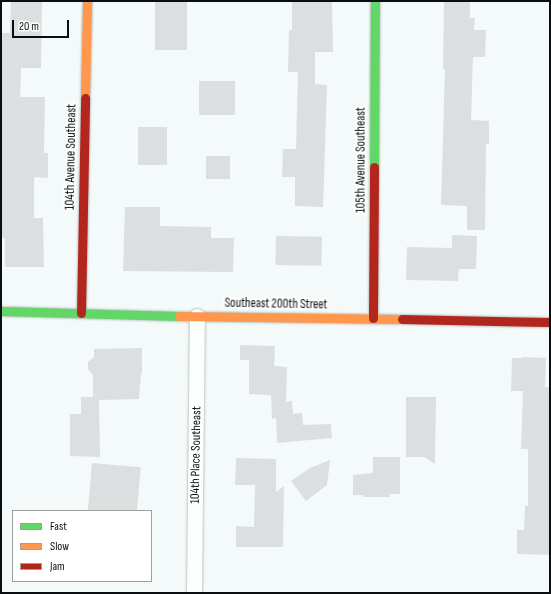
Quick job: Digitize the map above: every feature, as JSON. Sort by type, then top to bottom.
[{"type":"street","name":"104th Avenue Southeast","points":[[81,312],[87,1]]},
{"type":"street","name":"105th Avenue Southeast","points":[[372,318],[375,1]]},
{"type":"street","name":"Southeast 200th Street","points":[[1,311],[550,322]]},
{"type":"street","name":"104th Place Southeast","points":[[194,593],[197,316]]},
{"type":"building","points":[[11,1],[42,1],[41,68],[21,68],[20,97],[45,97],[44,153],[48,153],[48,178],[34,177],[34,218],[43,218],[44,267],[5,267],[5,238],[1,238],[1,33],[10,33]]},
{"type":"building","points":[[155,1],[187,1],[187,50],[155,50]]},
{"type":"building","points":[[292,1],[332,1],[333,52],[315,52],[315,84],[327,85],[323,207],[295,206],[295,177],[282,177],[283,149],[296,149],[298,72],[288,72],[289,30],[292,30]]},
{"type":"building","points":[[444,1],[470,1],[470,18],[475,18],[474,30],[486,30],[485,57],[473,57],[471,120],[489,121],[489,144],[486,144],[485,230],[467,230],[467,206],[441,205],[445,69],[443,69]]},
{"type":"building","points":[[199,81],[235,81],[235,115],[199,115]]},
{"type":"building","points":[[138,127],[167,127],[167,165],[138,165]]},
{"type":"building","points":[[206,156],[230,156],[230,179],[206,179]]},
{"type":"building","points":[[125,207],[160,207],[160,226],[211,227],[211,238],[234,238],[233,272],[123,271]]},
{"type":"building","points":[[452,235],[477,236],[476,269],[459,269],[458,281],[406,280],[407,247],[452,248]]},
{"type":"building","points":[[276,236],[322,237],[321,266],[275,265]]},
{"type":"building","points":[[240,345],[275,346],[274,366],[287,367],[286,402],[292,401],[293,414],[302,413],[303,425],[331,424],[332,438],[277,443],[276,418],[272,419],[271,395],[249,394],[249,360],[240,360]]},
{"type":"building","points":[[142,348],[142,373],[139,399],[99,400],[100,457],[70,456],[70,414],[81,414],[81,397],[93,397],[93,375],[88,369],[88,362],[94,357],[94,349]]},
{"type":"building","points":[[512,358],[546,358],[545,387],[550,387],[550,555],[517,554],[517,530],[524,530],[525,506],[528,506],[528,449],[521,449],[523,391],[511,391]]},
{"type":"building","points":[[406,397],[436,397],[435,464],[424,457],[406,457]]},
{"type":"building","points":[[373,457],[400,457],[400,494],[390,494],[390,497],[363,497],[363,495],[353,495],[353,475],[373,473]]},
{"type":"building","points":[[236,458],[276,459],[276,492],[284,486],[283,547],[236,547],[236,526],[254,527],[255,485],[235,485]]},
{"type":"building","points":[[330,460],[327,485],[306,501],[291,481],[310,468]]},
{"type":"building","points":[[92,463],[141,467],[137,510],[88,510]]},
{"type":"traffic: fast","points":[[374,167],[375,1]]},
{"type":"traffic: fast","points":[[1,311],[179,316]]},
{"type":"traffic: slow","points":[[85,98],[87,1]]},
{"type":"traffic: slow","points":[[179,316],[402,319]]},
{"type":"traffic: jam","points":[[81,313],[85,98]]},
{"type":"traffic: jam","points":[[373,318],[374,167]]},
{"type":"traffic: jam","points":[[402,319],[550,322]]}]
